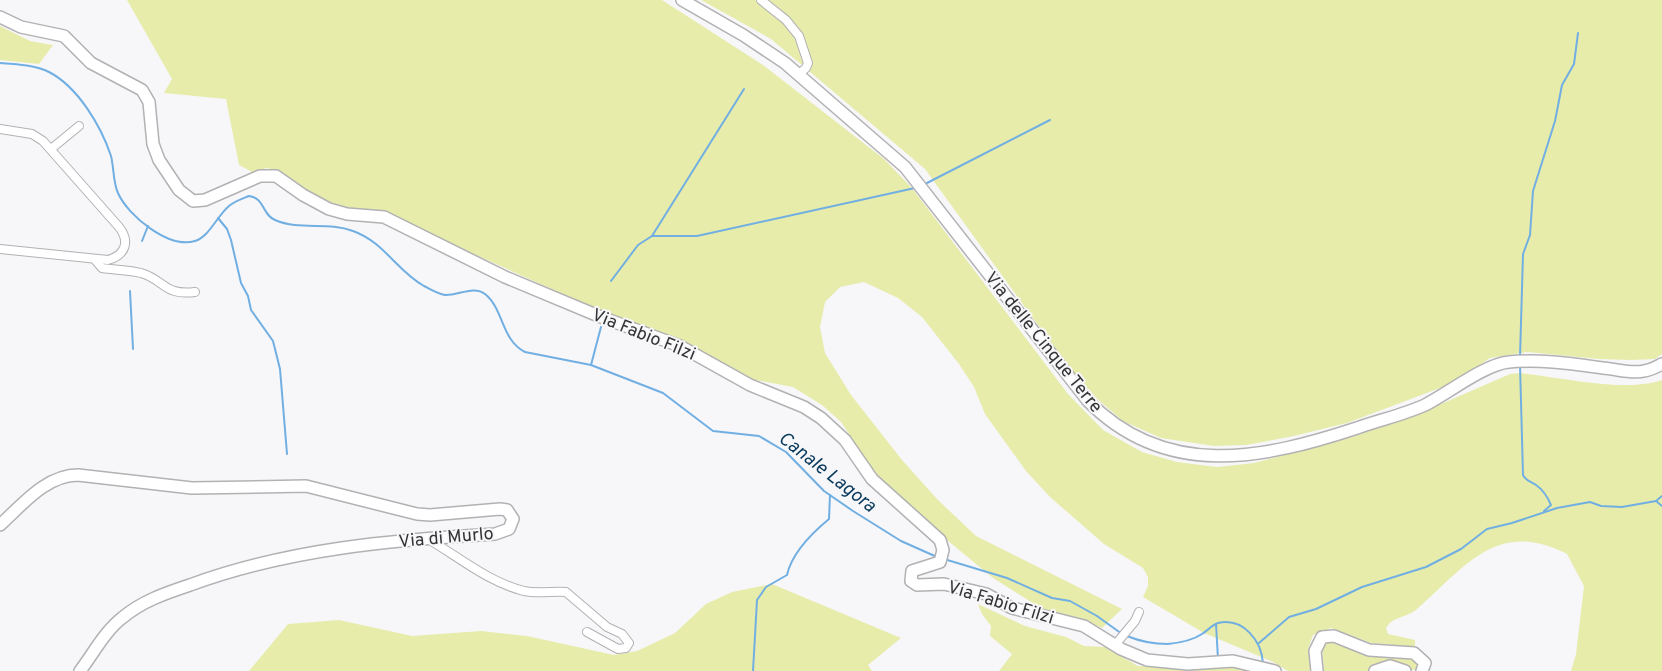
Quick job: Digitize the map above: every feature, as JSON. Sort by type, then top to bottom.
[{"type":"street","name":"Via delle Cinque Terre","points":[[682,0],[742,35],[799,74],[905,167],[1088,401],[1118,427],[1158,446],[1199,456],[1226,456],[1273,451],[1300,445],[1424,405],[1490,369],[1508,362],[1576,365],[1643,372],[1662,364]]},
{"type":"street","points":[[761,0],[786,20],[799,36],[808,63],[806,68],[799,74]]},
{"type":"street","name":"Via Fabio Filzi","points":[[0,17],[21,27],[64,36],[91,63],[142,90],[149,102],[153,144],[159,160],[179,190],[188,198],[197,201],[205,200],[260,176],[276,176],[303,195],[329,209],[347,214],[384,217],[505,277],[601,317],[680,346],[750,385],[804,407],[821,418],[846,440],[872,479],[932,532],[942,545],[940,562],[914,570],[911,574],[911,581],[917,586],[944,584],[986,594],[1012,608],[1084,626],[1118,642],[1140,659],[1188,664],[1233,661],[1271,669]]},
{"type":"street","points":[[51,149],[79,126]]},
{"type":"street","points":[[0,130],[32,134],[51,149],[123,233],[126,240],[124,250],[115,258],[96,261],[0,249]]},
{"type":"street","points":[[96,261],[102,268],[141,273],[171,291],[195,292]]},
{"type":"street","name":"Via di Murlo","points":[[0,524],[46,485],[58,478],[73,475],[192,488],[306,486],[417,514],[430,516],[500,509],[507,510],[513,519],[512,526],[502,533],[361,545],[298,555],[234,569],[157,596],[118,621],[80,671]]},
{"type":"street","points":[[427,538],[461,558],[477,572],[516,588],[542,593],[566,592],[606,627],[622,634],[629,643],[626,648],[618,649],[587,632]]},
{"type":"street","points":[[1118,642],[1139,612]]},
{"type":"street","points":[[1317,671],[1316,645],[1322,637],[1330,635],[1370,650],[1414,653],[1424,661],[1425,666],[1422,671]]},
{"type":"street","points":[[1375,671],[1390,666],[1405,671]]},
{"type":"green space","points":[[127,0],[662,0],[763,65],[884,159],[912,188],[1068,394],[1103,430],[1142,452],[1177,462],[1217,467],[1254,463],[1352,437],[1425,411],[1510,374],[1520,373],[1612,385],[1647,384],[1662,380],[1662,671],[1571,671],[1576,654],[1584,586],[1567,554],[1542,544],[1521,542],[1501,545],[1484,552],[1467,564],[1417,609],[1389,624],[1386,628],[1388,634],[1415,640],[1415,647],[1371,643],[1331,628],[1313,635],[1308,649],[1311,671],[1288,671],[1273,662],[1204,633],[1143,597],[1148,586],[1148,577],[1143,568],[1104,544],[1050,497],[1026,471],[985,414],[974,387],[959,364],[922,317],[898,298],[864,282],[840,287],[825,302],[820,327],[825,353],[851,395],[902,460],[938,500],[976,536],[1122,609],[1102,628],[1080,618],[1042,609],[993,578],[947,540],[876,475],[841,422],[822,405],[793,387],[750,379],[677,338],[596,309],[398,220],[382,210],[354,209],[328,202],[306,192],[279,171],[266,168],[254,173],[239,165],[226,99],[164,93],[172,79]]},
{"type":"green space","points":[[701,0],[1662,0],[1662,354],[1655,359],[1631,360],[1527,352],[1490,358],[1456,382],[1347,423],[1294,436],[1246,445],[1214,446],[1161,438],[1123,421],[1096,398],[1066,364],[925,169],[771,39]]},
{"type":"green space","points":[[0,26],[30,41],[53,45],[39,64],[0,60]]},
{"type":"green space","points":[[772,584],[901,638],[868,665],[872,671],[249,671],[288,624],[339,620],[412,636],[481,631],[527,636],[614,655],[637,651],[675,633],[706,604],[732,592]]},
{"type":"green space","points":[[978,604],[1025,626],[1066,637],[1084,646],[1105,647],[1138,666],[1192,670],[1227,667],[1262,671],[999,671],[1012,654],[990,636],[991,626],[982,614]]},
{"type":"green space","points":[[1329,640],[1365,654],[1409,657],[1419,662],[1418,670],[1389,661],[1376,665],[1369,671],[1324,671],[1322,649]]},
{"type":"waterway","points":[[1520,357],[1523,254],[1530,235],[1533,191],[1555,121],[1562,85],[1574,64],[1578,33]]},
{"type":"waterway","name":"Canale Lagora","points":[[0,63],[25,65],[44,70],[70,87],[95,120],[107,144],[111,156],[116,189],[123,202],[150,229],[173,240],[195,241],[209,231],[229,206],[249,196],[258,200],[271,218],[275,220],[294,225],[334,227],[353,231],[364,236],[382,249],[414,280],[440,294],[450,295],[476,290],[485,294],[496,308],[511,340],[525,352],[591,365],[663,393],[713,431],[759,436],[786,452],[824,491],[853,511],[901,541],[937,557]]},
{"type":"waterway","points":[[611,281],[638,245],[652,236],[744,89]]},
{"type":"waterway","points":[[927,183],[1050,120]]},
{"type":"waterway","points":[[652,236],[697,236],[915,188]]},
{"type":"waterway","points":[[218,218],[227,229],[231,240],[241,283],[248,296],[251,310],[273,341],[280,369],[287,454]]},
{"type":"waterway","points":[[142,241],[148,226]]},
{"type":"waterway","points":[[130,291],[133,349]]},
{"type":"waterway","points":[[591,365],[601,327]]},
{"type":"waterway","points":[[1520,365],[1523,475],[1527,480],[1536,485],[1548,499],[1551,505],[1544,511]]},
{"type":"waterway","points":[[753,671],[757,600],[766,587],[787,575],[798,551],[816,530],[829,519],[830,495]]},
{"type":"waterway","points":[[1259,643],[1289,617],[1316,609],[1362,587],[1426,567],[1461,549],[1487,529],[1557,508],[1590,502],[1601,506],[1622,507],[1656,501],[1662,496]]},
{"type":"waterway","points":[[1656,501],[1662,506]]},
{"type":"waterway","name":"Canale Lagora","points":[[944,559],[1007,578],[1052,598],[1070,601],[1097,616],[1122,634]]},
{"type":"waterway","name":"Canale Lagora","points":[[1127,636],[1147,642],[1168,644],[1194,638],[1218,623],[1227,622],[1243,627],[1250,633],[1259,647],[1263,664]]},
{"type":"waterway","points":[[1216,624],[1218,659]]}]
